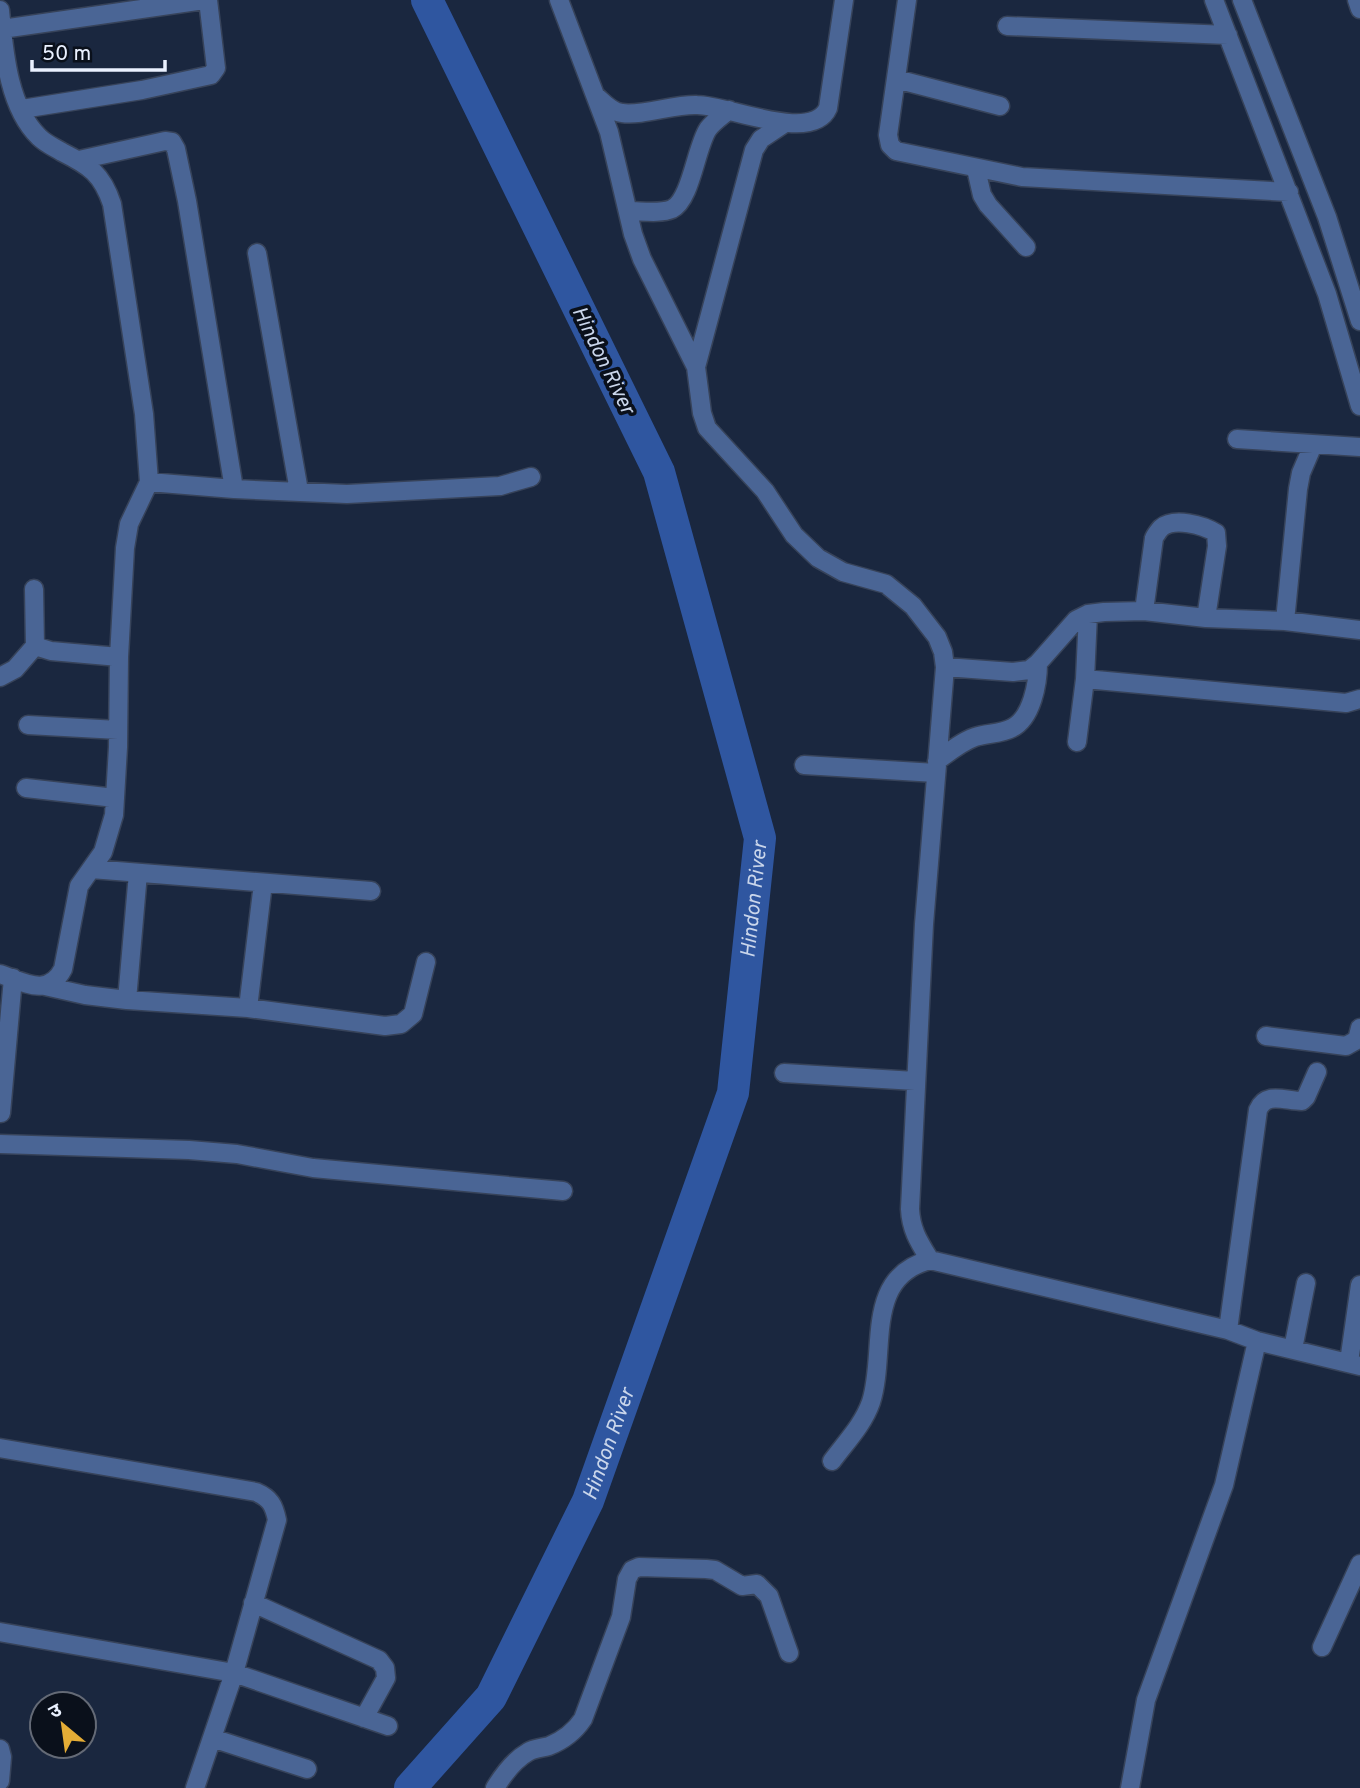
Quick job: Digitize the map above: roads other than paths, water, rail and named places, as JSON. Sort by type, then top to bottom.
[{"type":"street","points":[[2,29],[206,0],[216,68],[211,75],[142,90],[22,109]]},
{"type":"street","points":[[559,0],[609,132],[633,234],[650,278],[696,367],[702,413],[707,428],[765,491],[794,535],[818,558],[843,572],[886,584],[896,591],[913,606],[937,637],[943,652],[945,667],[924,924],[915,1081],[911,1224],[930,1260]]},
{"type":"street","points":[[596,96],[612,110],[624,114],[698,104],[785,123],[804,124],[819,120],[825,115],[829,103],[844,0]]},
{"type":"street","points":[[907,0],[888,135],[890,145],[896,151],[1021,177],[1289,192]]},
{"type":"street","points":[[1214,0],[1327,294],[1360,407]]},
{"type":"street","points":[[1242,0],[1327,217],[1360,321]]},
{"type":"street","points":[[1357,0],[1360,9]]},
{"type":"street","points":[[0,10],[5,58],[14,95],[22,109],[40,138],[79,160],[101,177],[112,204],[144,414],[149,482],[129,524],[125,548],[118,657],[114,814],[103,852],[79,886],[76,895],[63,969],[57,980],[45,986]]},
{"type":"street","points":[[1007,26],[1228,34]]},
{"type":"street","points":[[896,79],[1000,106]]},
{"type":"street","points":[[628,211],[666,211],[677,207],[683,198],[704,136],[717,119],[729,110]]},
{"type":"street","points":[[696,367],[754,150],[761,139],[785,123]]},
{"type":"street","points":[[79,160],[165,141],[172,142],[176,149],[234,489]]},
{"type":"street","points":[[976,169],[982,195],[988,205],[1026,247]]},
{"type":"street","points":[[257,253],[299,491]]},
{"type":"street","points":[[1237,439],[1360,447]]},
{"type":"street","points":[[1285,621],[1298,489],[1313,444]]},
{"type":"street","points":[[149,482],[347,494],[500,486],[531,477]]},
{"type":"street","points":[[1144,611],[1154,538],[1160,529],[1170,524],[1205,526],[1216,533],[1217,546],[1206,618]]},
{"type":"street","points":[[0,677],[15,668],[35,646],[34,589]]},
{"type":"street","points":[[945,667],[1013,672],[1029,670],[1065,632],[1088,614],[1144,611],[1206,618],[1285,621],[1360,630]]},
{"type":"street","points":[[1077,742],[1085,679],[1088,614]]},
{"type":"street","points":[[35,646],[51,651],[118,657]]},
{"type":"street","points":[[804,765],[937,767],[954,748],[975,737],[1011,729],[1020,723],[1026,716],[1035,686],[1038,663]]},
{"type":"street","points":[[1085,679],[1346,703],[1360,699]]},
{"type":"street","points":[[27,724],[118,730]]},
{"type":"street","points":[[26,788],[115,798]]},
{"type":"street","points":[[91,869],[371,891]]},
{"type":"street","points":[[127,1000],[138,873]]},
{"type":"street","points":[[248,1008],[263,883]]},
{"type":"street","points":[[1,1113],[6,976],[35,986],[85,995],[248,1008],[385,1026],[401,1024],[413,1014],[425,962]]},
{"type":"street","points":[[1266,1036],[1346,1046],[1357,1040],[1360,1028]]},
{"type":"street","points":[[1228,1330],[1258,1110],[1261,1102],[1268,1098],[1301,1101],[1306,1097],[1317,1072]]},
{"type":"street","points":[[784,1073],[915,1081]]},
{"type":"street","points":[[0,1143],[237,1154],[313,1168],[563,1191]]},
{"type":"street","points":[[832,1461],[862,1422],[871,1401],[884,1305],[890,1287],[903,1270],[915,1264],[930,1260],[1228,1330],[1256,1341],[1354,1364],[1360,1285]]},
{"type":"street","points":[[1293,1349],[1306,1283]]},
{"type":"street","points":[[1130,1788],[1146,1700],[1224,1485],[1256,1341]]},
{"type":"street","points":[[0,1448],[256,1492],[266,1496],[274,1507],[277,1520],[233,1673],[195,1788]]},
{"type":"street","points":[[1322,1647],[1360,1564]]},
{"type":"street","points":[[495,1788],[514,1764],[529,1751],[550,1746],[563,1739],[576,1729],[583,1718],[621,1617],[627,1579],[632,1570],[639,1567],[715,1570],[742,1586],[757,1584],[769,1596],[789,1653]]},
{"type":"street","points":[[253,1603],[379,1660],[385,1668],[386,1678],[364,1718]]},
{"type":"street","points":[[0,1632],[233,1673],[388,1726]]},
{"type":"street","points":[[212,1738],[307,1769]]},
{"type":"street","points":[[0,1749],[0,1781]]},
{"type":"waterway","name":"Hindon River","points":[[410,1788],[491,1697],[588,1501],[733,1093],[760,838],[659,472],[427,0]]}]
